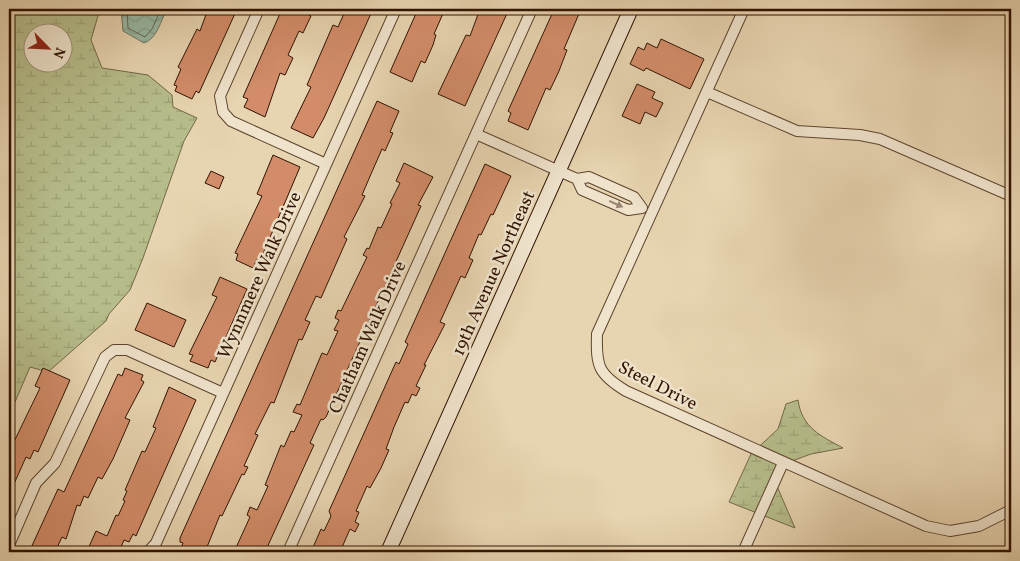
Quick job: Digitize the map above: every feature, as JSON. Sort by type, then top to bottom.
[{"type":"street","points":[[259,9],[220,96],[224,112],[231,121],[326,164]]},
{"type":"street","name":"Wynnmere Walk Drive","points":[[151,551],[396,9]]},
{"type":"street","name":"Chatham Walk Drive","points":[[288,552],[532,9]]},
{"type":"street","name":"19th Avenue Northeast","points":[[388,552],[631,9]]},
{"type":"street","name":"Steel Drive","points":[[744,9],[597,334],[599,365],[607,379],[626,391],[910,519],[950,531],[979,526],[1011,510]]},
{"type":"street","points":[[707,92],[797,132],[860,135],[880,139],[1011,196]]},
{"type":"street","points":[[476,134],[577,179],[589,177],[634,197],[642,208],[652,213]]},
{"type":"street","points":[[577,179],[582,190],[628,210],[642,208]]},
{"type":"street","points":[[9,545],[36,483],[55,463],[104,357],[114,350],[127,350],[223,393]]},
{"type":"street","points":[[743,552],[783,463]]},
{"type":"green space","points":[[9,9],[100,9],[91,40],[102,68],[148,75],[172,95],[173,107],[197,118],[184,141],[130,290],[109,314],[106,321],[48,372],[30,367],[15,402],[9,408]]},
{"type":"green space","points":[[798,400],[800,410],[808,424],[820,435],[843,448],[811,454],[784,464],[776,484],[795,528],[729,502],[751,454],[778,429],[786,404]]},
{"type":"water","points":[[121,9],[167,9],[152,38],[144,43],[123,31]]},
{"type":"building","points":[[208,9],[237,9],[199,93],[196,91],[192,99],[175,91],[177,86],[174,85],[181,69],[178,67],[197,29],[200,31]]},
{"type":"building","points":[[282,9],[312,9],[309,15],[311,16],[303,33],[299,31],[288,55],[293,58],[285,75],[280,73],[265,117],[244,107],[248,99],[243,97]]},
{"type":"building","points":[[346,9],[373,9],[324,118],[313,138],[291,128],[311,87],[307,85],[333,25],[338,27]]},
{"type":"building","points":[[418,9],[445,9],[434,34],[436,35],[433,45],[425,63],[421,61],[412,82],[390,72]]},
{"type":"building","points":[[480,9],[509,9],[465,106],[438,94],[466,35],[470,36]]},
{"type":"building","points":[[540,9],[581,9],[564,49],[567,50],[559,71],[550,90],[546,88],[528,130],[508,121],[511,113],[508,111],[552,14]]},
{"type":"building","points":[[661,39],[704,59],[690,89],[646,68],[644,71],[630,64],[638,47],[644,50],[647,43],[657,48]]},
{"type":"building","points":[[637,84],[655,92],[652,98],[663,103],[656,117],[645,112],[640,124],[622,116]]},
{"type":"building","points":[[377,101],[399,111],[390,132],[393,133],[385,151],[382,149],[371,174],[362,195],[365,196],[344,237],[347,239],[321,298],[316,296],[305,320],[310,322],[302,340],[299,339],[274,403],[271,402],[255,434],[258,435],[244,466],[248,467],[244,475],[242,474],[222,516],[220,515],[205,552],[191,552],[181,548],[183,543],[180,542],[180,538]]},
{"type":"building","points":[[273,155],[300,167],[260,261],[257,259],[253,268],[236,260],[238,254],[235,253],[262,196],[257,194]]},
{"type":"building","points":[[404,163],[433,177],[418,205],[421,206],[326,417],[323,420],[321,419],[310,443],[314,445],[265,552],[234,552],[250,517],[247,515],[250,507],[257,510],[268,486],[265,485],[281,445],[284,447],[291,431],[294,432],[302,415],[293,412],[297,404],[300,405],[322,353],[327,355],[338,331],[334,330],[339,320],[335,318],[338,310],[341,311],[367,257],[363,255],[367,248],[369,249],[378,227],[381,228],[392,204],[390,203],[400,183],[396,181]]},
{"type":"building","points":[[485,164],[511,176],[493,215],[491,214],[481,235],[479,234],[469,258],[473,260],[465,278],[461,276],[440,322],[445,324],[424,365],[426,365],[416,386],[420,388],[416,396],[412,394],[408,403],[405,402],[386,449],[389,450],[381,468],[370,488],[367,486],[356,511],[359,512],[355,522],[359,524],[355,532],[350,529],[340,552],[311,552],[321,529],[324,531],[331,516],[329,511],[396,362],[399,364],[408,344],[405,342]]},
{"type":"building","points":[[211,171],[224,177],[219,189],[205,183]]},
{"type":"building","points":[[220,277],[247,289],[215,362],[211,360],[208,368],[190,361],[193,355],[189,354],[217,297],[212,295]]},
{"type":"building","points":[[147,303],[186,320],[174,347],[135,330]]},
{"type":"building","points":[[43,368],[70,380],[38,452],[34,450],[30,459],[26,457],[9,495],[9,452],[40,388],[35,386]]},
{"type":"building","points":[[125,368],[143,375],[141,380],[144,382],[125,418],[130,420],[113,459],[102,479],[98,477],[88,498],[84,496],[80,506],[77,505],[66,539],[62,537],[55,552],[35,552],[30,550],[58,489],[64,492],[118,374],[122,376]]},
{"type":"building","points":[[169,387],[196,400],[136,536],[133,534],[129,542],[124,540],[119,552],[96,552],[88,549],[96,531],[107,536],[116,515],[118,516],[125,501],[123,500],[127,491],[125,490],[142,451],[145,452],[156,428],[153,427]]}]
